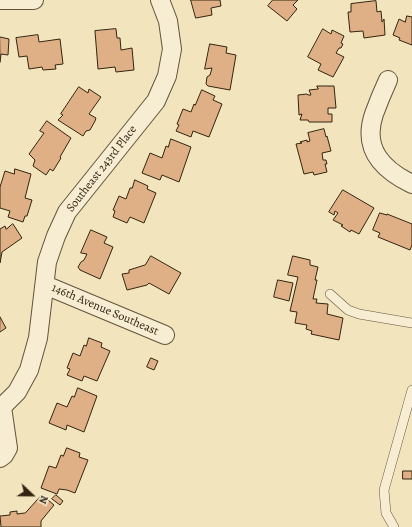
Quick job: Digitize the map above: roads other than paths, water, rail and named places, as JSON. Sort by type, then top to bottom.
[{"type":"street","points":[[0,0],[34,0]]},
{"type":"street","name":"Southeast 243rd Place","points":[[1,408],[17,392],[29,370],[38,338],[47,262],[56,236],[67,212],[156,101],[167,76],[172,49],[168,21],[160,0]]},
{"type":"street","points":[[388,80],[373,115],[371,131],[372,142],[375,154],[384,167],[399,178],[412,184]]},
{"type":"street","name":"146th Avenue Southeast","points":[[44,285],[165,335]]},
{"type":"street","points":[[0,458],[4,455],[8,448],[1,408]]},
{"type":"lane","points":[[330,294],[348,310],[359,314],[412,323]]},
{"type":"lane","points":[[394,527],[386,513],[384,490],[412,390]]}]
